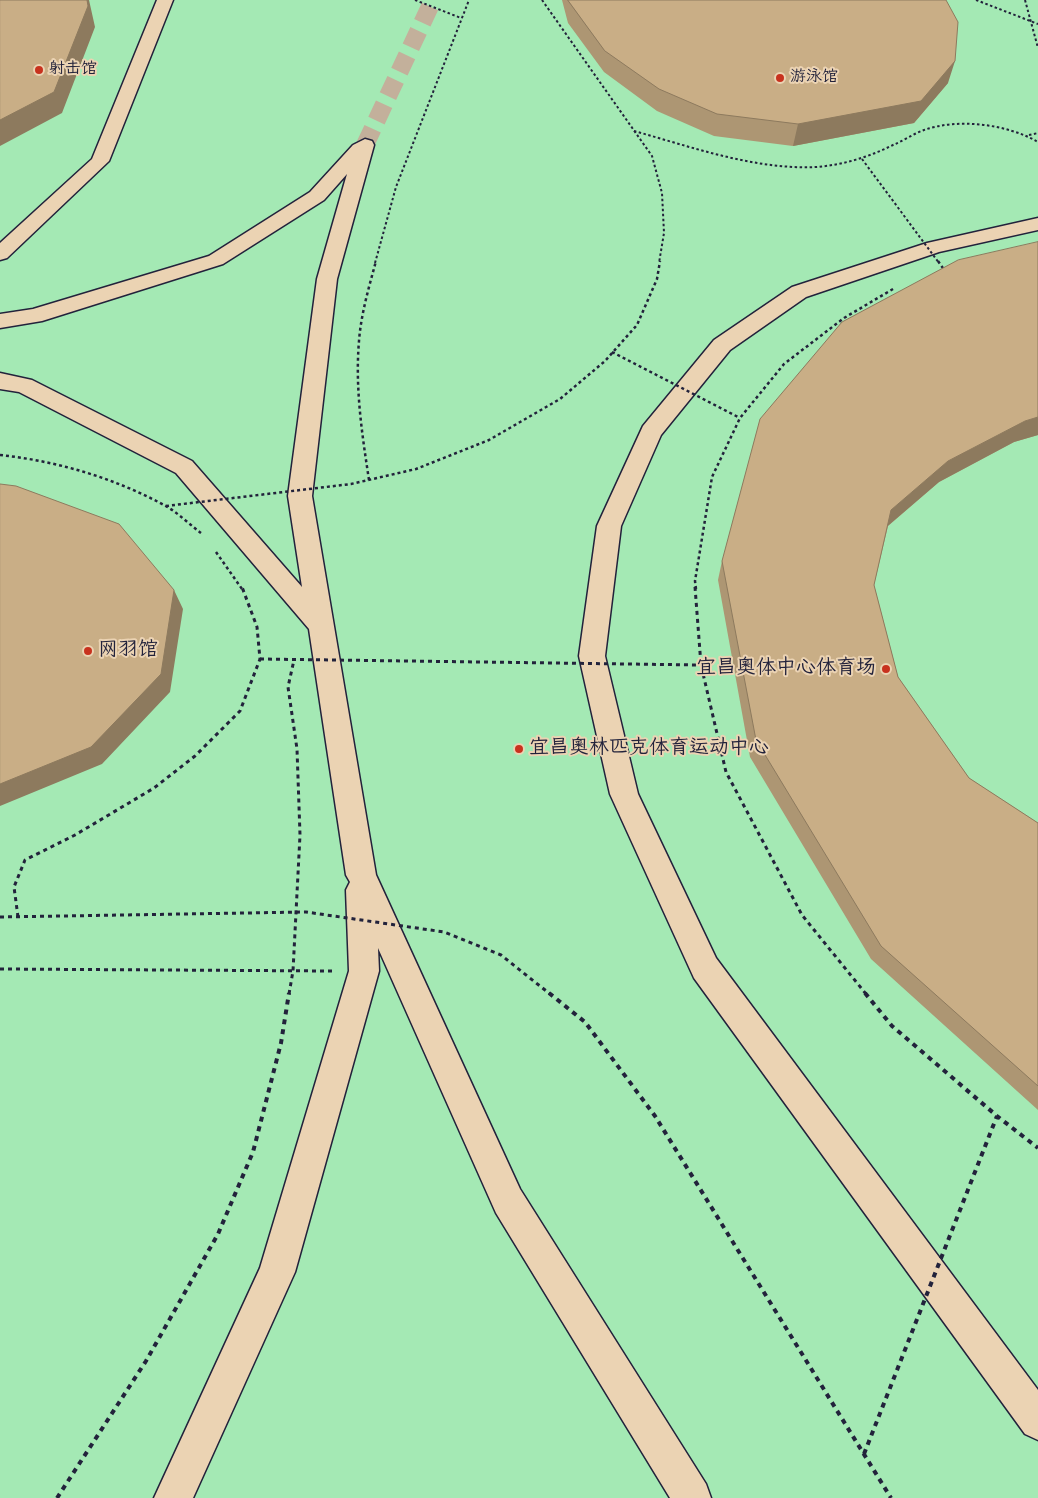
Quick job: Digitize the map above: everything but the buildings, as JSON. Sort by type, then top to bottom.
[{"type":"lane","points":[[0,254],[100,161],[165,0]]},
{"type":"lane","points":[[0,321],[34,316],[216,260],[318,196],[365,145],[327,279],[300,496],[361,875],[364,971],[277,1272],[173,1498]]},
{"type":"lane","points":[[1038,224],[934,247],[799,292],[722,344],[651,432],[609,526],[592,656],[624,794],[705,968],[1038,1421]]},
{"type":"lane","points":[[0,380],[24,385],[184,468],[321,626]]},
{"type":"lane","points":[[361,875],[508,1201],[692,1498]]},
{"type":"path","points":[[415,0],[461,18]]},
{"type":"path","points":[[369,480],[359,412],[359,341],[369,286],[396,187],[469,0]]},
{"type":"path","points":[[166,506],[280,494],[369,480],[416,469],[489,440],[560,399],[612,352],[637,325],[657,279],[664,233],[662,193],[652,156],[542,0]]},
{"type":"path","points":[[976,0],[1038,24]]},
{"type":"path","points":[[1025,0],[1038,48]]},
{"type":"path","points":[[634,131],[728,155],[792,166],[836,165],[862,159],[927,129],[962,124],[998,128],[1029,135],[1038,142]]},
{"type":"path","points":[[1029,135],[1038,133]]},
{"type":"path","points":[[862,159],[945,271]]},
{"type":"path","points":[[936,274],[954,269]]},
{"type":"path","points":[[901,286],[892,289],[844,318],[784,364],[740,418],[712,477],[695,581],[701,665],[726,772],[802,914],[892,1026],[997,1116],[1038,1148]]},
{"type":"path","points":[[612,352],[740,418]]},
{"type":"path","points":[[0,455],[18,457],[110,479],[166,506],[205,536]]},
{"type":"path","points":[[18,917],[14,887],[25,860],[75,835],[154,788],[195,756],[240,711],[260,659],[257,626],[241,585],[215,550]]},
{"type":"path","points":[[57,1498],[146,1361],[218,1234],[254,1152],[281,1043],[293,971],[300,834],[297,749],[288,687],[297,646],[321,626]]},
{"type":"path","points":[[260,659],[701,665]]},
{"type":"path","points":[[0,917],[306,912],[444,932],[501,955],[585,1022],[655,1116],[891,1498]]},
{"type":"path","points":[[0,969],[364,971]]},
{"type":"path","points":[[864,1454],[997,1116]]},
{"type":"green space","name":"宜昌奥林匹克体育运动中心","points":[[0,0],[1038,0],[1038,1498],[0,1498]]},
{"type":"tunnel","points":[[365,145],[433,0]]},
{"type":"place","name":"射击馆","points":[[39,70]]},
{"type":"place","name":"游泳馆","points":[[780,78]]},
{"type":"place","name":"网羽馆","points":[[88,651]]},
{"type":"place","name":"宜昌奥体中心体育场","points":[[886,669]]},
{"type":"place","name":"宜昌奥林匹克体育运动中心","points":[[519,749]]}]
